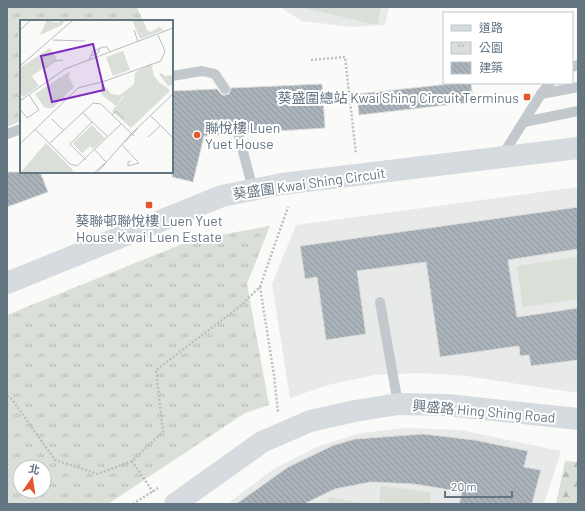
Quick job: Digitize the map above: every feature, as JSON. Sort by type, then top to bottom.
[{"type":"street","name":"葵盛圍 Kwai Shing Circuit","points":[[7,283],[222,196],[253,189],[578,148]]},
{"type":"street","name":"興盛路 Hing Shing Road","points":[[176,504],[262,442],[310,421],[398,404],[447,405],[578,419]]},
{"type":"lane","points":[[173,76],[202,71],[215,74],[225,89]]},
{"type":"lane","points":[[500,158],[541,94],[549,84]]},
{"type":"lane","points":[[541,94],[578,88]]},
{"type":"lane","points":[[524,122],[578,111]]},
{"type":"lane","points":[[7,134],[20,129]]},
{"type":"lane","points":[[238,133],[253,189]]},
{"type":"lane","points":[[380,302],[398,404]]},
{"type":"path","points":[[311,60],[345,57],[356,152]]},
{"type":"path","points":[[7,396],[11,398],[55,460],[98,474],[132,461],[162,432],[156,370],[239,307],[260,287],[288,207]]},
{"type":"path","points":[[260,287],[274,375],[278,412]]},
{"type":"path","points":[[132,461],[153,492]]},
{"type":"shaded area","points":[[280,7],[389,7],[385,25],[352,27],[302,21]]},
{"type":"shaded area","points":[[578,187],[578,393],[466,376],[421,373],[375,375],[328,385],[290,398],[272,284],[296,225]]},
{"type":"shaded area","points":[[405,428],[460,430],[561,451],[544,504],[227,504],[275,468],[319,446],[361,433]]},
{"type":"green space","points":[[7,7],[137,7],[143,20],[20,20],[20,121],[7,127]]},
{"type":"green space","points":[[300,7],[381,7],[377,25]]},
{"type":"green space","points":[[270,226],[247,284],[269,405],[245,413],[108,504],[7,504],[7,315],[192,240]]},
{"type":"green space","points":[[578,257],[578,299],[523,307],[517,266]]},
{"type":"green space","points":[[565,461],[578,462],[578,504],[556,504]]},
{"type":"green space","points":[[381,486],[431,492],[430,504],[379,504]]},
{"type":"green space","points":[[329,497],[368,504],[328,504]]},
{"type":"building","name":"聯悅樓 Luen Yuet House","points":[[322,84],[325,128],[245,133],[242,128],[237,127],[233,129],[232,134],[204,136],[193,182],[172,177],[173,91],[217,89],[222,95],[225,95],[229,94],[231,88]]},
{"type":"building","points":[[450,84],[471,84],[473,102],[359,115],[357,94]]},
{"type":"building","points":[[7,172],[40,173],[48,192],[7,207]]},
{"type":"building","points":[[578,207],[578,249],[508,260],[517,317],[578,308],[578,360],[531,366],[529,355],[520,356],[519,346],[440,357],[426,262],[357,271],[366,334],[326,340],[317,277],[305,279],[300,246]]},
{"type":"building","points":[[423,434],[475,440],[528,451],[524,467],[541,470],[532,504],[459,504],[462,492],[414,484],[371,482],[335,489],[304,504],[236,504],[288,467],[334,445],[355,439]]},
{"type":"place","name":"葵盛圍總站 Kwai Shing Circuit Terminus","points":[[527,97]]},
{"type":"place","name":"聯悅樓 Luen Yuet House","points":[[197,135]]},
{"type":"place","name":"葵聯邨聯悅樓 Luen Yuet House Kwai Luen Estate","points":[[149,205]]}]
